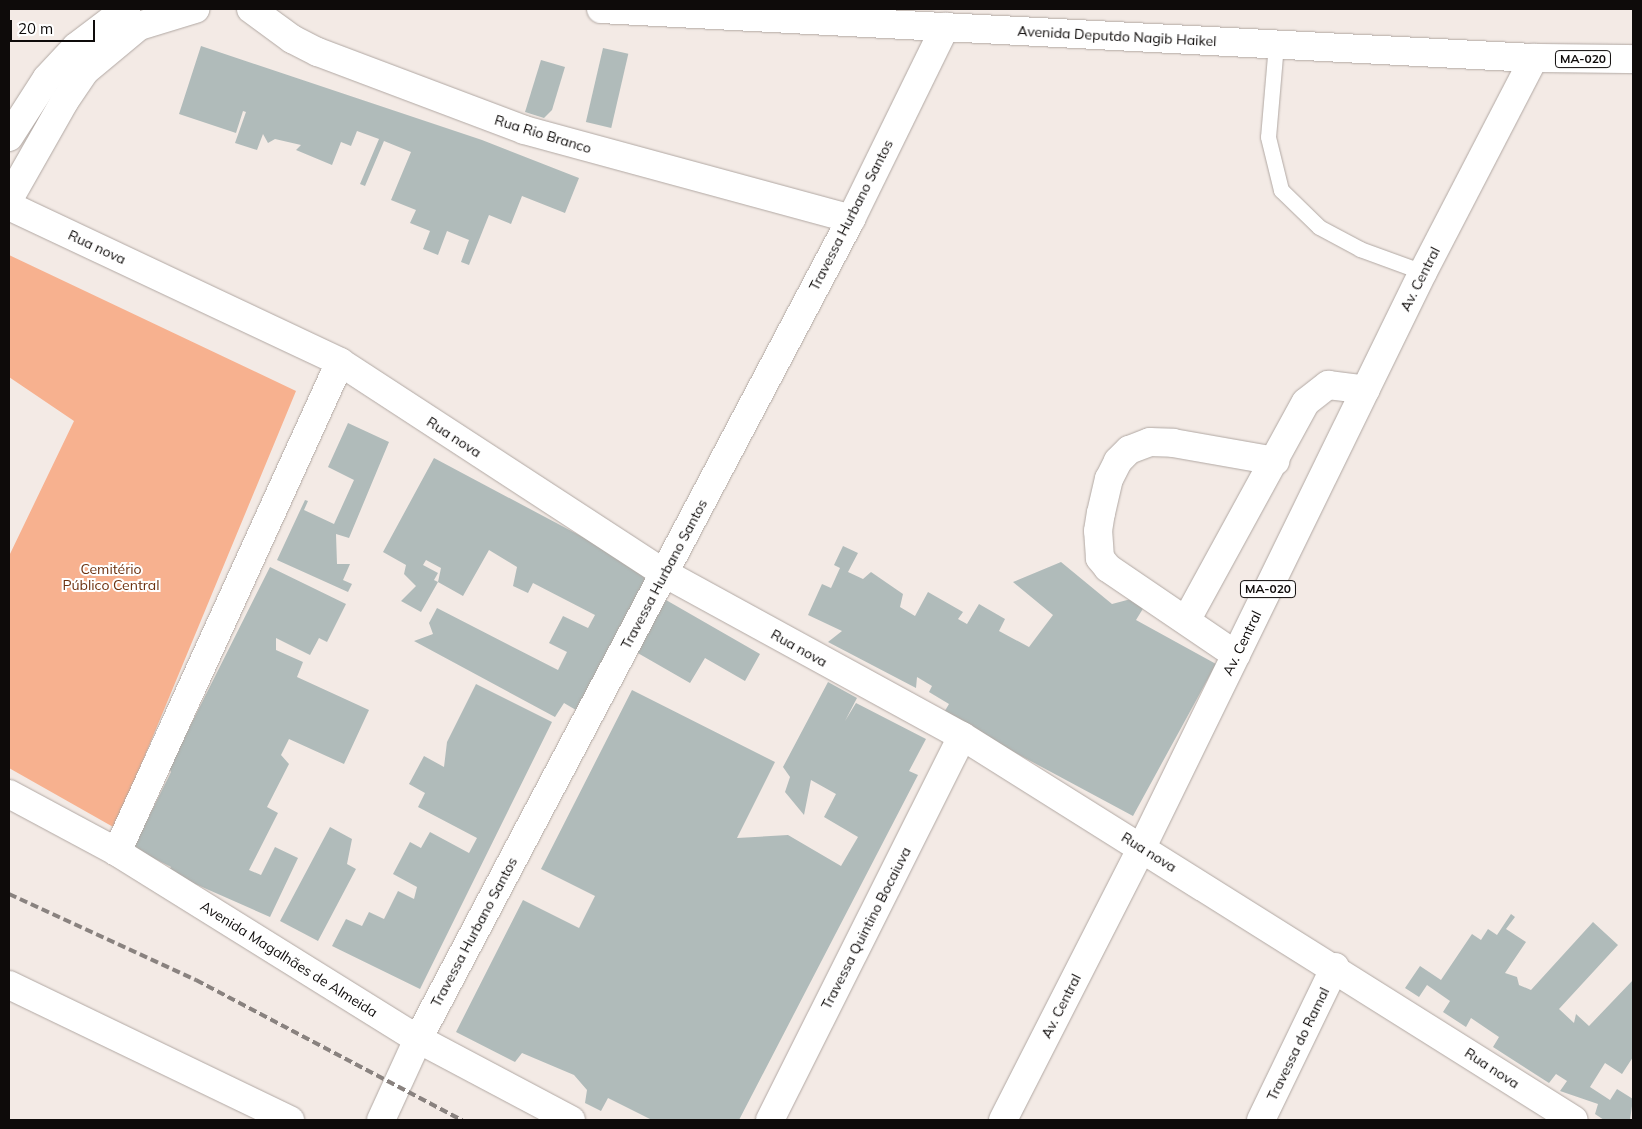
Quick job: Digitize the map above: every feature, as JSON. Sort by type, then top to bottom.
[{"type":"street","points":[[9,137],[47,78],[76,47],[126,9]]},
{"type":"street","points":[[9,199],[64,102],[85,71],[116,42],[139,26],[195,9]]},
{"type":"street","name":"Rua Rio Branco","points":[[251,9],[292,39],[318,52],[524,130],[851,219]]},
{"type":"street","name":"Avenida Deputdo Nagib Haikel","points":[[601,9],[1534,58],[1633,59]]},
{"type":"street","name":"Travessa Hurbano Santos","points":[[381,1120],[418,1039],[851,219],[945,27]]},
{"type":"street","name":"Av. Central","points":[[1002,1120],[1142,847],[1423,272],[1534,58]]},
{"type":"street","name":"Rua nova","points":[[9,206],[340,362],[664,573],[962,736],[1335,967],[1574,1120]]},
{"type":"street","points":[[117,852],[340,362]]},
{"type":"street","points":[[1187,620],[1306,402],[1328,386],[1366,390]]},
{"type":"street","points":[[1236,655],[1187,620],[1124,582],[1100,558],[1098,531],[1101,513],[1109,479],[1118,461],[1129,450],[1150,442],[1173,442],[1275,461]]},
{"type":"street","name":"Travessa Quintino Bocaiuva","points":[[770,1120],[962,736]]},
{"type":"street","name":"Avenida Magalhães de Almeida","points":[[9,794],[117,852],[418,1039],[571,1120]]},
{"type":"street","name":"Travessa do Ramal","points":[[1261,1120],[1335,967]]},
{"type":"street","points":[[10,990],[290,1120]]},
{"type":"lane","points":[[1276,44],[1268,137],[1282,190],[1319,227],[1360,249],[1423,272]]},
{"type":"green space","name":"Cemitério Público Central","points":[[9,255],[296,391],[115,828],[9,768],[9,556],[74,421],[9,377]]},
{"type":"building","points":[[201,46],[482,140],[579,178],[565,213],[522,196],[511,224],[489,215],[469,265],[461,262],[469,240],[447,231],[438,255],[423,249],[430,231],[410,223],[416,210],[391,200],[411,152],[384,141],[365,186],[360,184],[379,139],[357,131],[351,146],[341,142],[332,165],[296,150],[301,145],[275,139],[268,143],[263,134],[257,150],[235,143],[246,112],[243,111],[236,133],[179,114]]},
{"type":"building","points":[[603,48],[628,54],[611,128],[586,122]]},
{"type":"building","points":[[541,60],[565,67],[552,110],[544,118],[525,112]]},
{"type":"building","points":[[348,423],[389,442],[349,538],[336,534],[337,564],[350,564],[343,580],[352,584],[348,592],[277,560],[305,500],[308,501],[304,510],[334,524],[354,480],[328,467]]},
{"type":"building","points":[[434,458],[658,577],[590,703],[582,698],[576,710],[564,703],[555,717],[414,641],[433,634],[429,623],[437,608],[558,670],[567,652],[549,643],[563,616],[588,628],[595,615],[533,583],[528,593],[513,586],[517,567],[489,550],[463,596],[438,582],[421,612],[401,601],[416,586],[404,574],[406,565],[383,552]],"holes":[[[426,560],[441,568],[438,582],[434,580],[438,573],[423,565]]]},
{"type":"building","points":[[843,546],[858,553],[848,572],[863,579],[871,572],[903,594],[900,607],[915,616],[928,592],[963,612],[958,619],[967,624],[979,604],[1005,619],[999,631],[1029,647],[1053,615],[1013,582],[1061,562],[1112,604],[1131,599],[1144,607],[1136,620],[1216,664],[1133,816],[943,714],[949,704],[929,692],[932,686],[917,677],[916,688],[828,642],[842,631],[808,615],[822,584],[831,588],[840,568],[834,565]]},
{"type":"building","points":[[270,567],[346,604],[327,642],[319,638],[310,655],[276,638],[276,650],[303,662],[297,677],[369,710],[344,764],[289,739],[281,755],[289,764],[267,807],[278,813],[249,870],[261,875],[275,847],[298,858],[270,917],[168,872],[171,867],[133,848],[171,772],[169,768]]},
{"type":"building","points":[[666,600],[760,654],[745,681],[705,658],[690,683],[636,652]]},
{"type":"building","points":[[828,682],[857,698],[845,721],[856,703],[926,739],[909,771],[918,775],[739,1120],[652,1120],[608,1098],[601,1111],[585,1103],[587,1090],[574,1075],[522,1053],[515,1062],[456,1032],[523,900],[579,928],[595,896],[541,869],[632,690],[775,762],[737,838],[788,835],[841,866],[858,837],[824,817],[836,794],[811,780],[804,815],[785,792],[790,777],[783,767]]},
{"type":"building","points":[[476,684],[552,722],[420,989],[332,946],[346,919],[362,926],[369,912],[384,919],[398,891],[414,899],[417,887],[393,874],[410,842],[421,848],[430,832],[469,853],[477,838],[418,807],[425,793],[409,784],[424,756],[444,767],[447,742]]},
{"type":"building","points":[[330,827],[352,839],[347,864],[356,869],[318,941],[280,921]]},
{"type":"building","points":[[1511,914],[1515,917],[1506,929],[1526,942],[1505,973],[1517,977],[1519,985],[1531,990],[1593,922],[1618,945],[1559,1009],[1574,1023],[1576,1014],[1589,1026],[1633,980],[1633,1057],[1622,1074],[1605,1063],[1590,1087],[1610,1100],[1617,1089],[1633,1099],[1630,1120],[1604,1120],[1595,1114],[1598,1104],[1560,1091],[1567,1081],[1556,1074],[1549,1083],[1493,1047],[1499,1037],[1471,1018],[1466,1027],[1443,1012],[1450,1001],[1427,985],[1419,997],[1405,988],[1420,966],[1441,980],[1472,934],[1481,940],[1488,929],[1497,935]]},
{"type":"railway","points":[[9,894],[196,980],[462,1120]]}]
